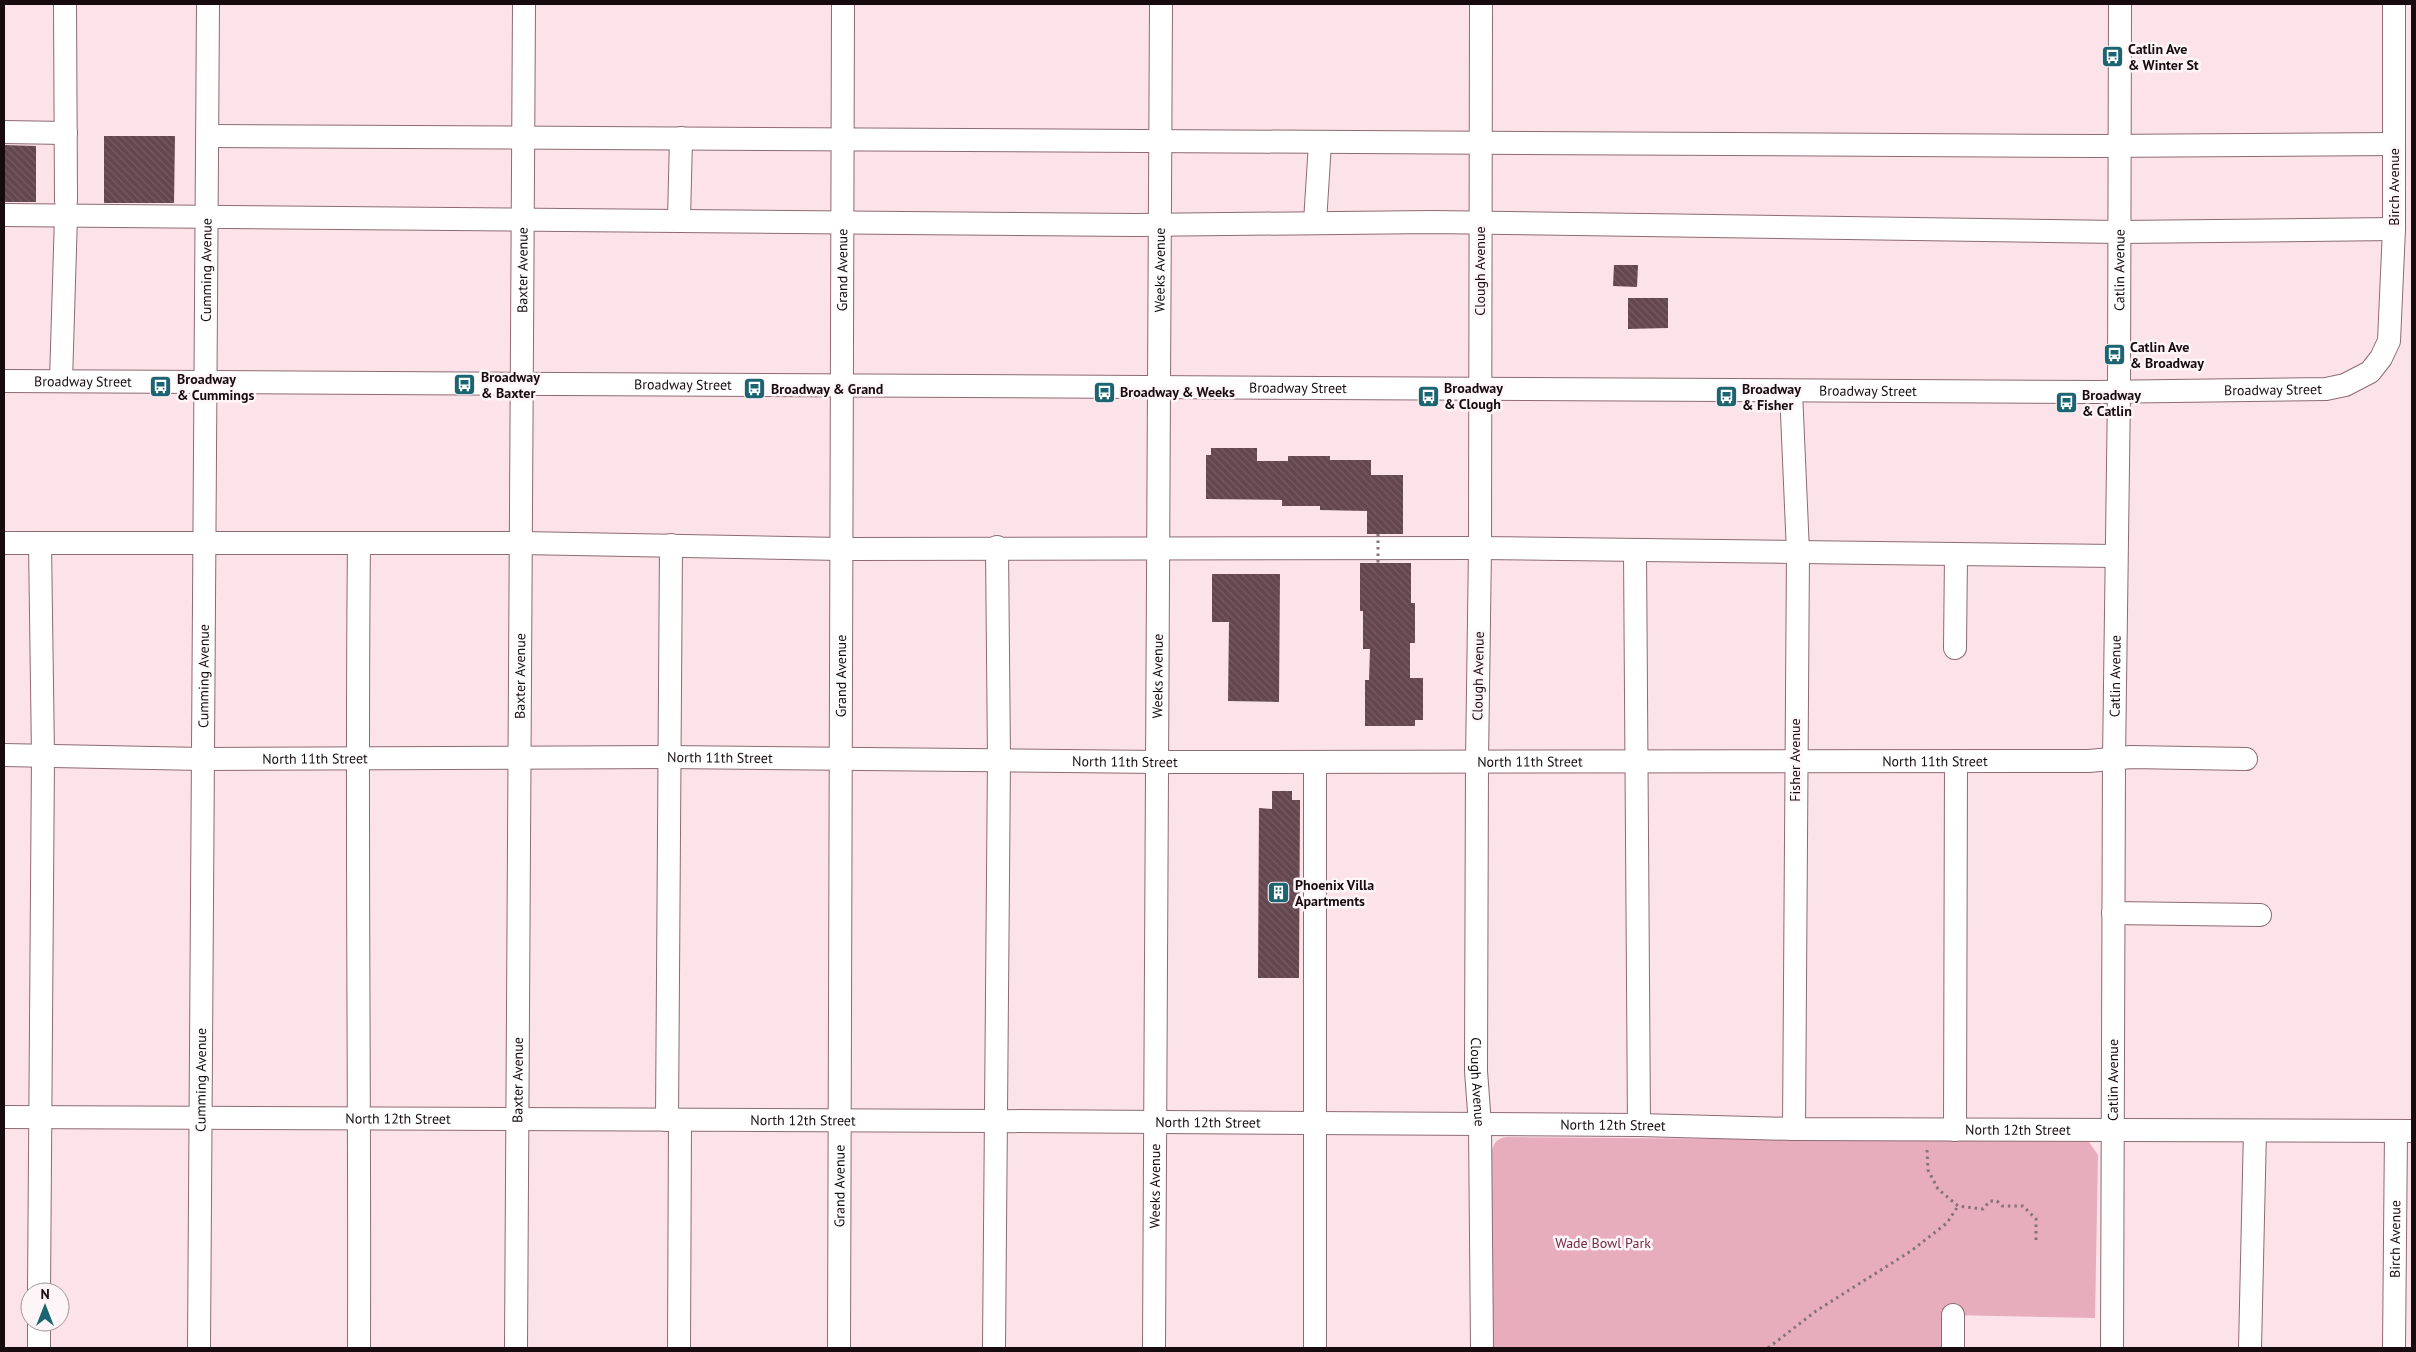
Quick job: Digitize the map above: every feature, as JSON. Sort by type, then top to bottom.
[{"type":"street","points":[[61,381],[66,209],[65,4]]},
{"type":"street","name":"Cumming Avenue","points":[[199,1348],[208,4]]},
{"type":"street","name":"Baxter Avenue","points":[[516,1348],[524,4]]},
{"type":"street","name":"Grand Avenue","points":[[839,1348],[843,4]]},
{"type":"street","name":"Weeks Avenue","points":[[1154,1348],[1161,4]]},
{"type":"street","name":"Clough Avenue","points":[[1481,4],[1481,390],[1476,1071],[1480,1125],[1482,1348]]},
{"type":"street","name":"Catlin Avenue","points":[[2112,1348],[2113,913],[2119,392],[2120,4]]},
{"type":"street","name":"Birch Avenue","points":[[2375,368],[2389,340],[2394,229],[2394,4]]},
{"type":"street","points":[[4,132],[66,133]]},
{"type":"street","points":[[208,136],[1160,140],[1320,143],[1480,141],[2119,146],[2394,144]]},
{"type":"street","points":[[679,219],[681,138]]},
{"type":"street","points":[[1315,222],[1320,143]]},
{"type":"street","points":[[4,215],[66,209],[208,217],[679,219],[1160,225],[1315,222],[1480,223],[2119,232],[2394,229]]},
{"type":"street","name":"Broadway Street","points":[[4,381],[841,385],[1159,389],[2119,392],[2326,389],[2358,380],[2375,368]]},
{"type":"street","name":"Fisher Avenue","points":[[1791,391],[1798,552],[1795,761],[1794,1129]]},
{"type":"street","points":[[4,542],[521,543],[842,549],[997,547],[1158,549],[1480,548],[2116,556]]},
{"type":"street","points":[[40,543],[43,756],[40,1282]]},
{"type":"street","points":[[359,543],[356,760],[360,1120],[359,1348]]},
{"type":"street","points":[[671,545],[668,757],[673,1120],[679,1348]]},
{"type":"street","points":[[994,1348],[999,760],[997,547]]},
{"type":"street","points":[[1635,550],[1639,1125]]},
{"type":"street","points":[[1955,648],[1956,555]]},
{"type":"street","name":"North 11th Street","points":[[4,755],[356,760],[668,757],[1157,762],[2089,761],[2131,757],[2246,758]]},
{"type":"street","points":[[1955,1130],[1956,761]]},
{"type":"street","points":[[1315,762],[1315,1348]]},
{"type":"street","points":[[2113,913],[2260,915]]},
{"type":"street","name":"North 12th Street","points":[[4,1117],[360,1120],[996,1121],[1639,1125],[1794,1129],[2404,1131]]},
{"type":"street","points":[[2250,1348],[2255,1131]]},
{"type":"street","name":"Birch Avenue","points":[[2394,1348],[2404,1131]]},
{"type":"street","points":[[1953,1315],[1953,1348]]},
{"type":"street","points":[[39,1332],[39,1348]]},
{"type":"path","points":[[1378,534],[1378,563]]},
{"type":"path","points":[[1927,1150],[1928,1170],[1932,1182],[1958,1206],[1983,1209],[1990,1201],[1997,1201],[2002,1206],[2022,1206],[2036,1219],[2036,1242]]},
{"type":"path","points":[[1768,1348],[1816,1311],[1911,1251],[1947,1223],[1958,1206]]},
{"type":"green space","name":"Wade Bowl Park","points":[[1507,1137],[2089,1142],[2098,1155],[2095,1318],[1949,1315],[1948,1348],[1489,1348],[1491,1155],[1496,1142]]},
{"type":"building","points":[[104,136],[175,136],[174,203],[104,203]]},
{"type":"building","points":[[4,145],[36,146],[36,202],[4,202]]},
{"type":"building","points":[[1614,265],[1638,265],[1637,287],[1613,286]]},
{"type":"building","points":[[1628,298],[1668,298],[1668,328],[1628,329]]},
{"type":"building","points":[[1211,448],[1257,448],[1257,461],[1288,461],[1288,456],[1330,456],[1330,460],[1371,460],[1371,475],[1403,475],[1403,534],[1367,534],[1367,511],[1320,510],[1320,506],[1282,506],[1282,500],[1206,499],[1206,455],[1211,455]]},
{"type":"building","points":[[1360,563],[1411,563],[1411,603],[1415,603],[1415,643],[1410,643],[1410,678],[1423,678],[1423,720],[1415,720],[1415,726],[1365,726],[1365,680],[1369,680],[1370,649],[1363,649],[1363,611],[1360,611]]},
{"type":"building","points":[[1212,574],[1280,574],[1279,702],[1228,701],[1229,622],[1212,622]]},
{"type":"building","name":"Phoenix Villa Apartments","points":[[1272,791],[1292,791],[1292,800],[1300,800],[1299,978],[1258,978],[1259,808],[1272,809]]},
{"type":"place","name":"Catlin Ave & Winter St","points":[[2112,57]]},
{"type":"place","name":"Catlin Ave & Broadway","points":[[2114,355]]},
{"type":"place","name":"Broadway & Baxter","points":[[465,385]]},
{"type":"place","name":"Broadway & Cummings","points":[[161,387]]},
{"type":"place","name":"Broadway & Grand","points":[[755,389]]},
{"type":"place","name":"Broadway & Weeks","points":[[1104,392]]},
{"type":"place","name":"Broadway & Clough","points":[[1428,396]]},
{"type":"place","name":"Broadway & Fisher","points":[[1726,397]]},
{"type":"place","name":"Broadway & Catlin","points":[[2066,403]]},
{"type":"place","name":"Phoenix Villa Apartments","points":[[1279,893]]}]
